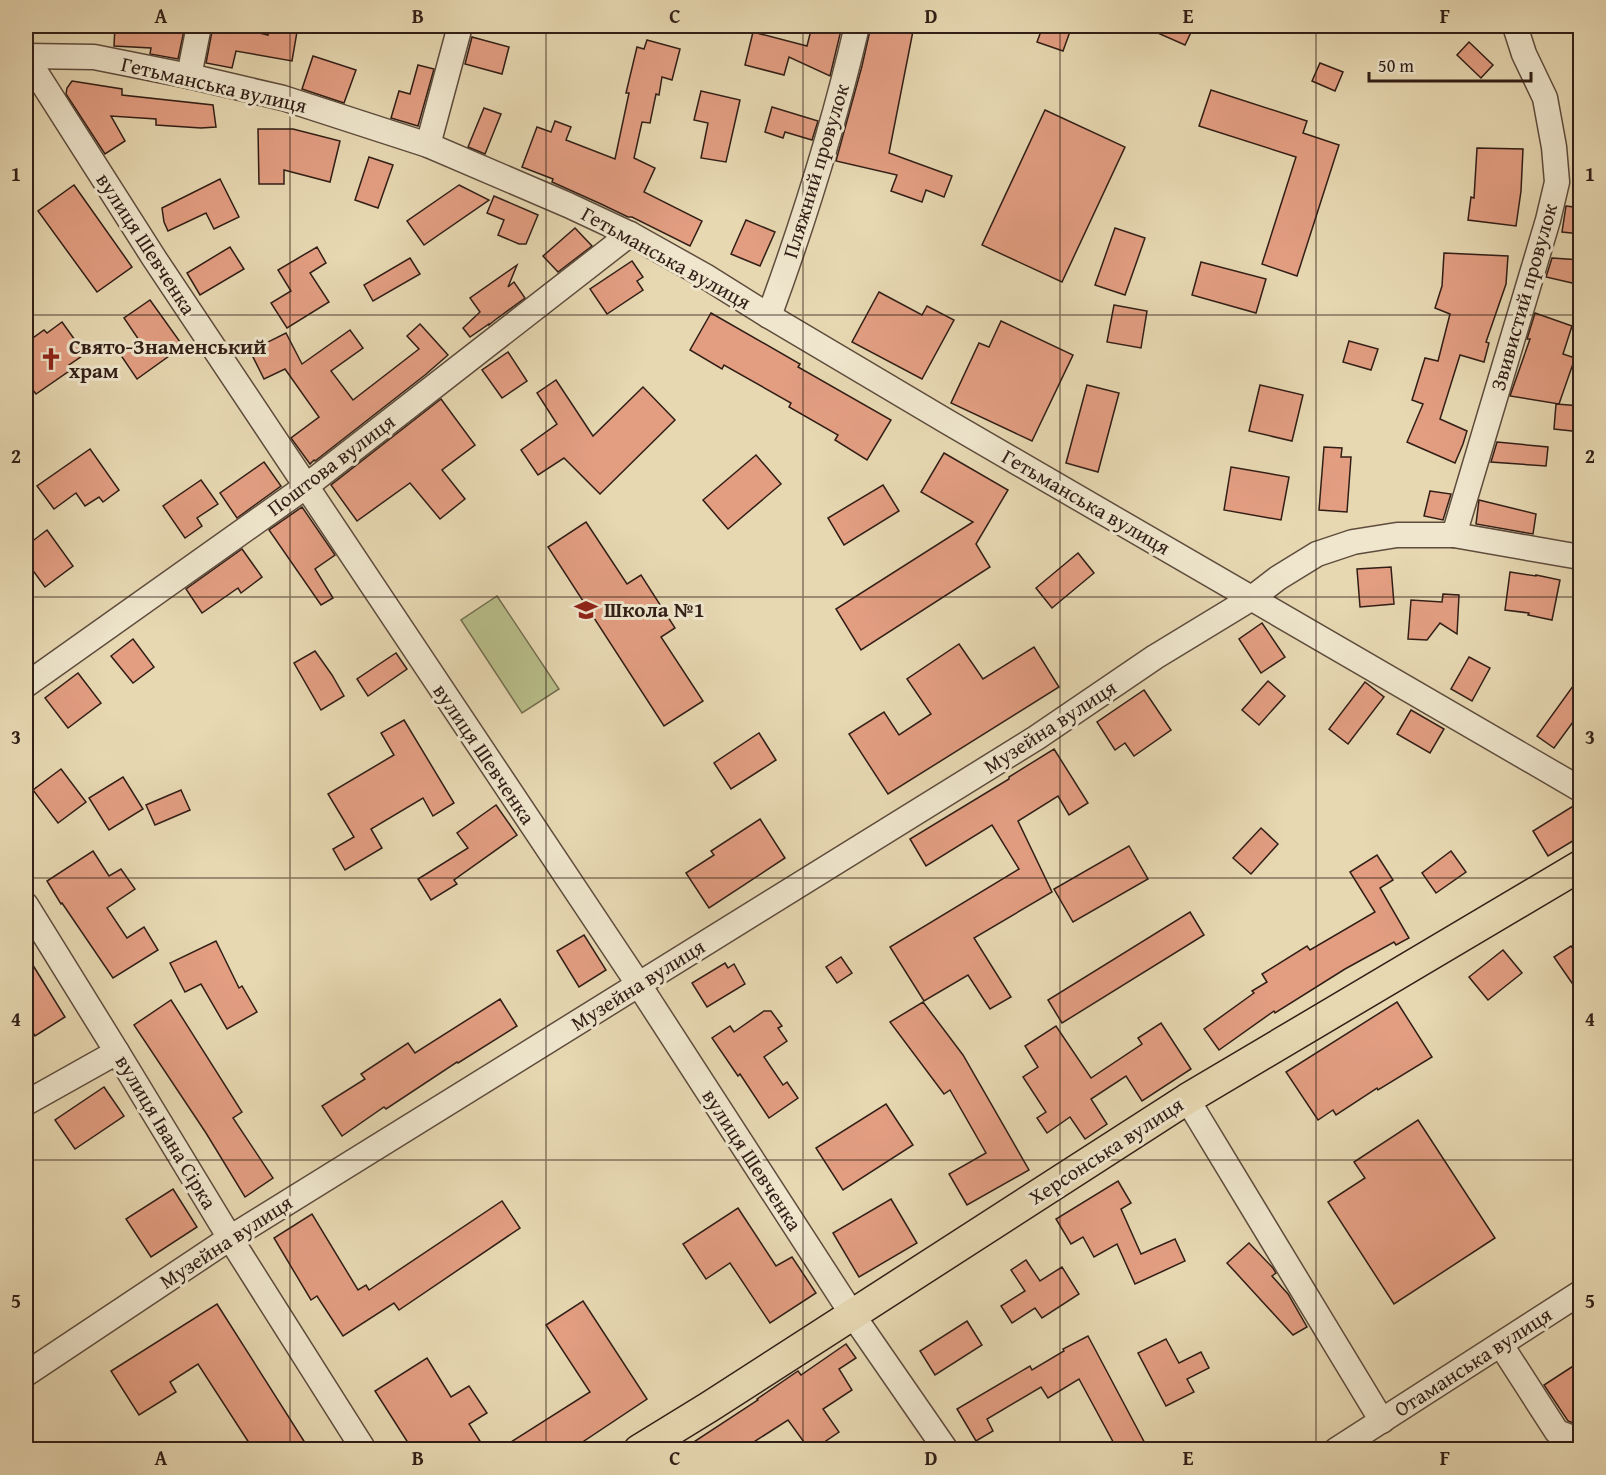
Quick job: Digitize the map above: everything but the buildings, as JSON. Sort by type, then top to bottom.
[{"type":"main road","name":"Херсонська вулиця","points":[[639,1449],[709,1407],[1187,1099],[1581,866]]},
{"type":"street","points":[[189,76],[199,26]]},
{"type":"street","points":[[428,145],[460,26]]},
{"type":"street","name":"Пляжний провулок","points":[[769,316],[796,241],[820,163],[840,96],[857,26]]},
{"type":"street","name":"Звивистий провулок","points":[[1454,535],[1557,182],[1554,147],[1545,98],[1524,54],[1515,26]]},
{"type":"street","name":"Гетьманська вулиця","points":[[26,56],[94,57],[283,98],[428,145],[630,234],[705,276],[967,433],[1581,789]]},
{"type":"street","name":"вулиця Шевченка","points":[[26,56],[153,258],[639,985],[852,1314],[946,1449]]},
{"type":"street","name":"Поштова вулиця","points":[[26,685],[305,487],[630,234]]},
{"type":"street","points":[[1252,598],[1278,578],[1317,554],[1353,542],[1397,535],[1454,535],[1581,557]]},
{"type":"street","name":"Музейна вулиця","points":[[26,1374],[230,1238],[1036,738],[1155,657],[1252,598]]},
{"type":"street","name":"вулиця Івана Сірка","points":[[26,905],[230,1238],[364,1449]]},
{"type":"street","points":[[26,1103],[117,1052]]},
{"type":"street","points":[[1187,1099],[1382,1421]]},
{"type":"street","name":"Отаманська вулиця","points":[[1336,1449],[1581,1293]]},
{"type":"street","points":[[1501,1345],[1557,1432],[1581,1441]]},
{"type":"green space","points":[[497,596],[559,689],[522,713],[461,620]]},
{"type":"place","name":"Свято-Знаменський храм","points":[[51,359]]},
{"type":"place","name":"Школа №1","points":[[586,610]]}]
